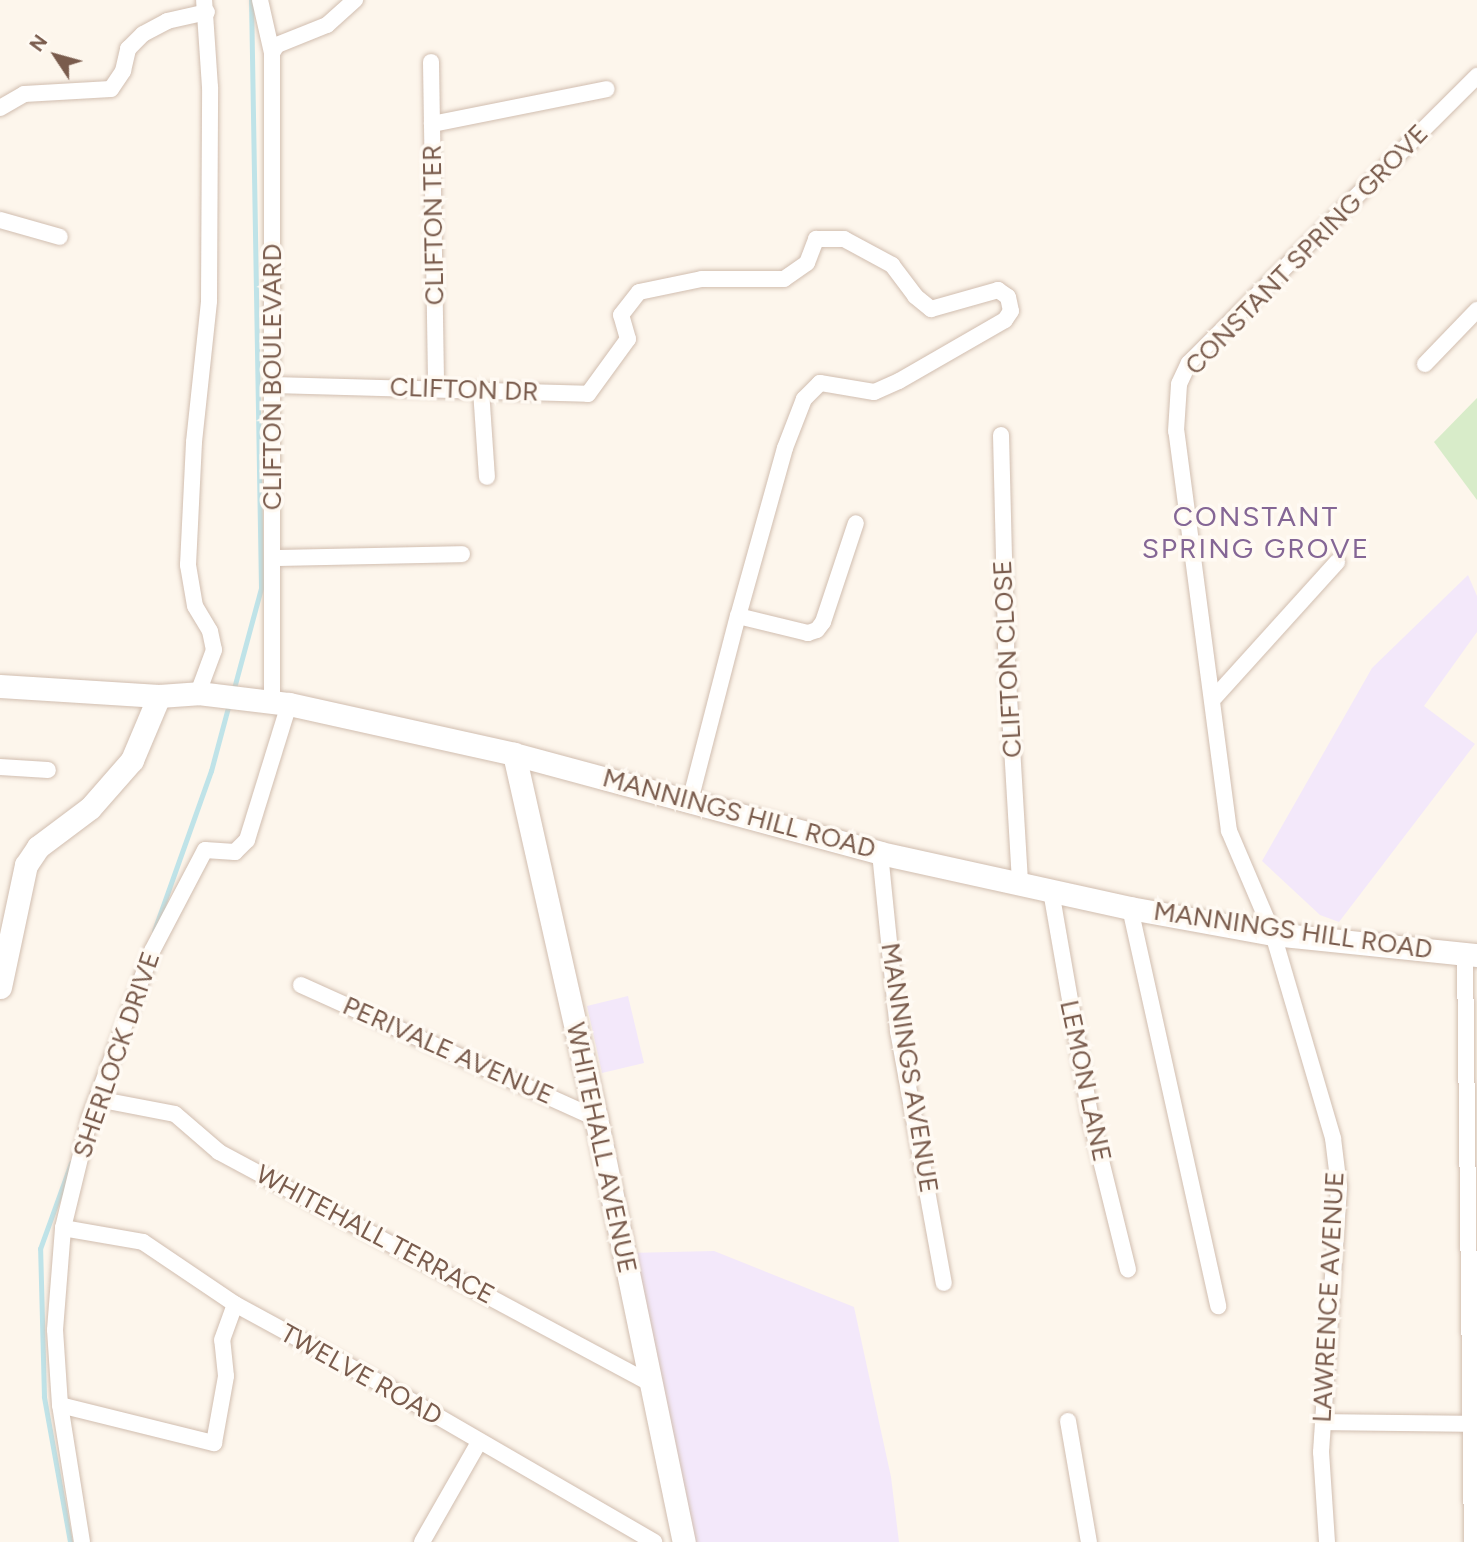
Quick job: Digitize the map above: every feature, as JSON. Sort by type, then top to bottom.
[{"type":"main road","name":"MANNINGS HILL ROAD","points":[[0,686],[159,696],[198,693],[273,702],[513,754],[880,853],[1130,908],[1273,934],[1471,955]]},
{"type":"main road","points":[[0,987],[26,865],[38,847],[90,808],[132,761],[159,696]]},
{"type":"main road","name":"WHITEHALL AVENUE","points":[[513,754],[596,1118],[684,1542]]},
{"type":"street","name":"CLIFTON BOULEVARD","points":[[260,0],[272,53],[273,702]]},
{"type":"street","points":[[272,53],[277,45],[327,25],[355,0]]},
{"type":"street","points":[[0,108],[24,94],[111,89],[122,71],[128,49],[143,34],[167,20],[205,6],[209,301],[194,442],[188,565],[195,606],[210,631],[214,650],[198,693]]},
{"type":"street","name":"CLIFTON TER","points":[[431,62],[436,389]]},
{"type":"street","name":"CONSTANT SPRING GROVE","points":[[1273,934],[1229,831],[1215,697],[1176,431],[1179,384],[1189,363],[1477,76]]},
{"type":"street","points":[[432,124],[607,89]]},
{"type":"street","points":[[0,220],[60,237]]},
{"type":"street","name":"CLIFTON DR","points":[[272,385],[588,394],[628,339],[621,315],[639,292],[702,279],[784,279],[807,263],[816,239],[844,239],[892,265],[915,296],[931,309],[998,290],[1008,297],[1011,311],[1005,320],[899,381],[874,392],[820,383],[804,399],[766,511],[738,616]]},
{"type":"street","points":[[1425,364],[1477,310]]},
{"type":"street","points":[[481,390],[487,477]]},
{"type":"street","name":"CLIFTON CLOSE","points":[[1001,435],[1006,646],[1020,883]]},
{"type":"street","points":[[690,801],[738,616],[808,633],[817,630],[823,622],[856,523]]},
{"type":"street","points":[[274,558],[462,554]]},
{"type":"street","points":[[1215,697],[1337,562]]},
{"type":"street","name":"SHERLOCK DRIVE","points":[[82,1542],[60,1405],[55,1329],[63,1228],[97,1099],[152,951],[205,850],[234,852],[247,840],[273,702]]},
{"type":"street","points":[[0,767],[48,770]]},
{"type":"street","name":"MANNINGS AVENUE","points":[[880,853],[898,1031],[944,1283]]},
{"type":"street","name":"LEMON LANE","points":[[1051,891],[1091,1120],[1128,1269]]},
{"type":"street","points":[[1130,908],[1218,1306]]},
{"type":"street","name":"LAWRENCE AVENUE","points":[[1273,934],[1333,1138],[1339,1187],[1322,1422],[1327,1542]]},
{"type":"street","points":[[1471,955],[1475,1426],[1472,1542]]},
{"type":"street","name":"PERIVALE AVENUE","points":[[301,985],[596,1118]]},
{"type":"street","name":"WHITEHALL TERRACE","points":[[97,1099],[175,1114],[219,1152],[651,1384]]},
{"type":"street","name":"TWELVE ROAD","points":[[63,1228],[143,1242],[235,1304],[654,1542]]},
{"type":"street","points":[[60,1405],[214,1443],[226,1376],[222,1340],[235,1304]]},
{"type":"street","points":[[1068,1421],[1089,1542]]},
{"type":"street","points":[[1322,1422],[1475,1426]]},
{"type":"street","points":[[422,1542],[479,1442]]},
{"type":"shaded area","points":[[1468,575],[1477,596],[1477,632],[1424,706],[1475,744],[1339,922],[1320,915],[1262,861],[1372,668]]},
{"type":"shaded area","points":[[628,996],[644,1063],[602,1073],[587,1006]]},
{"type":"shaded area","points":[[714,1251],[854,1307],[891,1477],[899,1542],[690,1542],[628,1253]]},
{"type":"green space","points":[[1477,398],[1477,500],[1434,442]]},
{"type":"waterway","points":[[233,692],[261,588],[251,0]]},
{"type":"waterway","points":[[154,931],[211,771],[229,704]]},
{"type":"waterway","points":[[70,1542],[44,1397],[40,1249],[71,1163]]},
{"type":"district","name":"CONSTANT SPRING GROVE","points":[[1256,532]]}]
